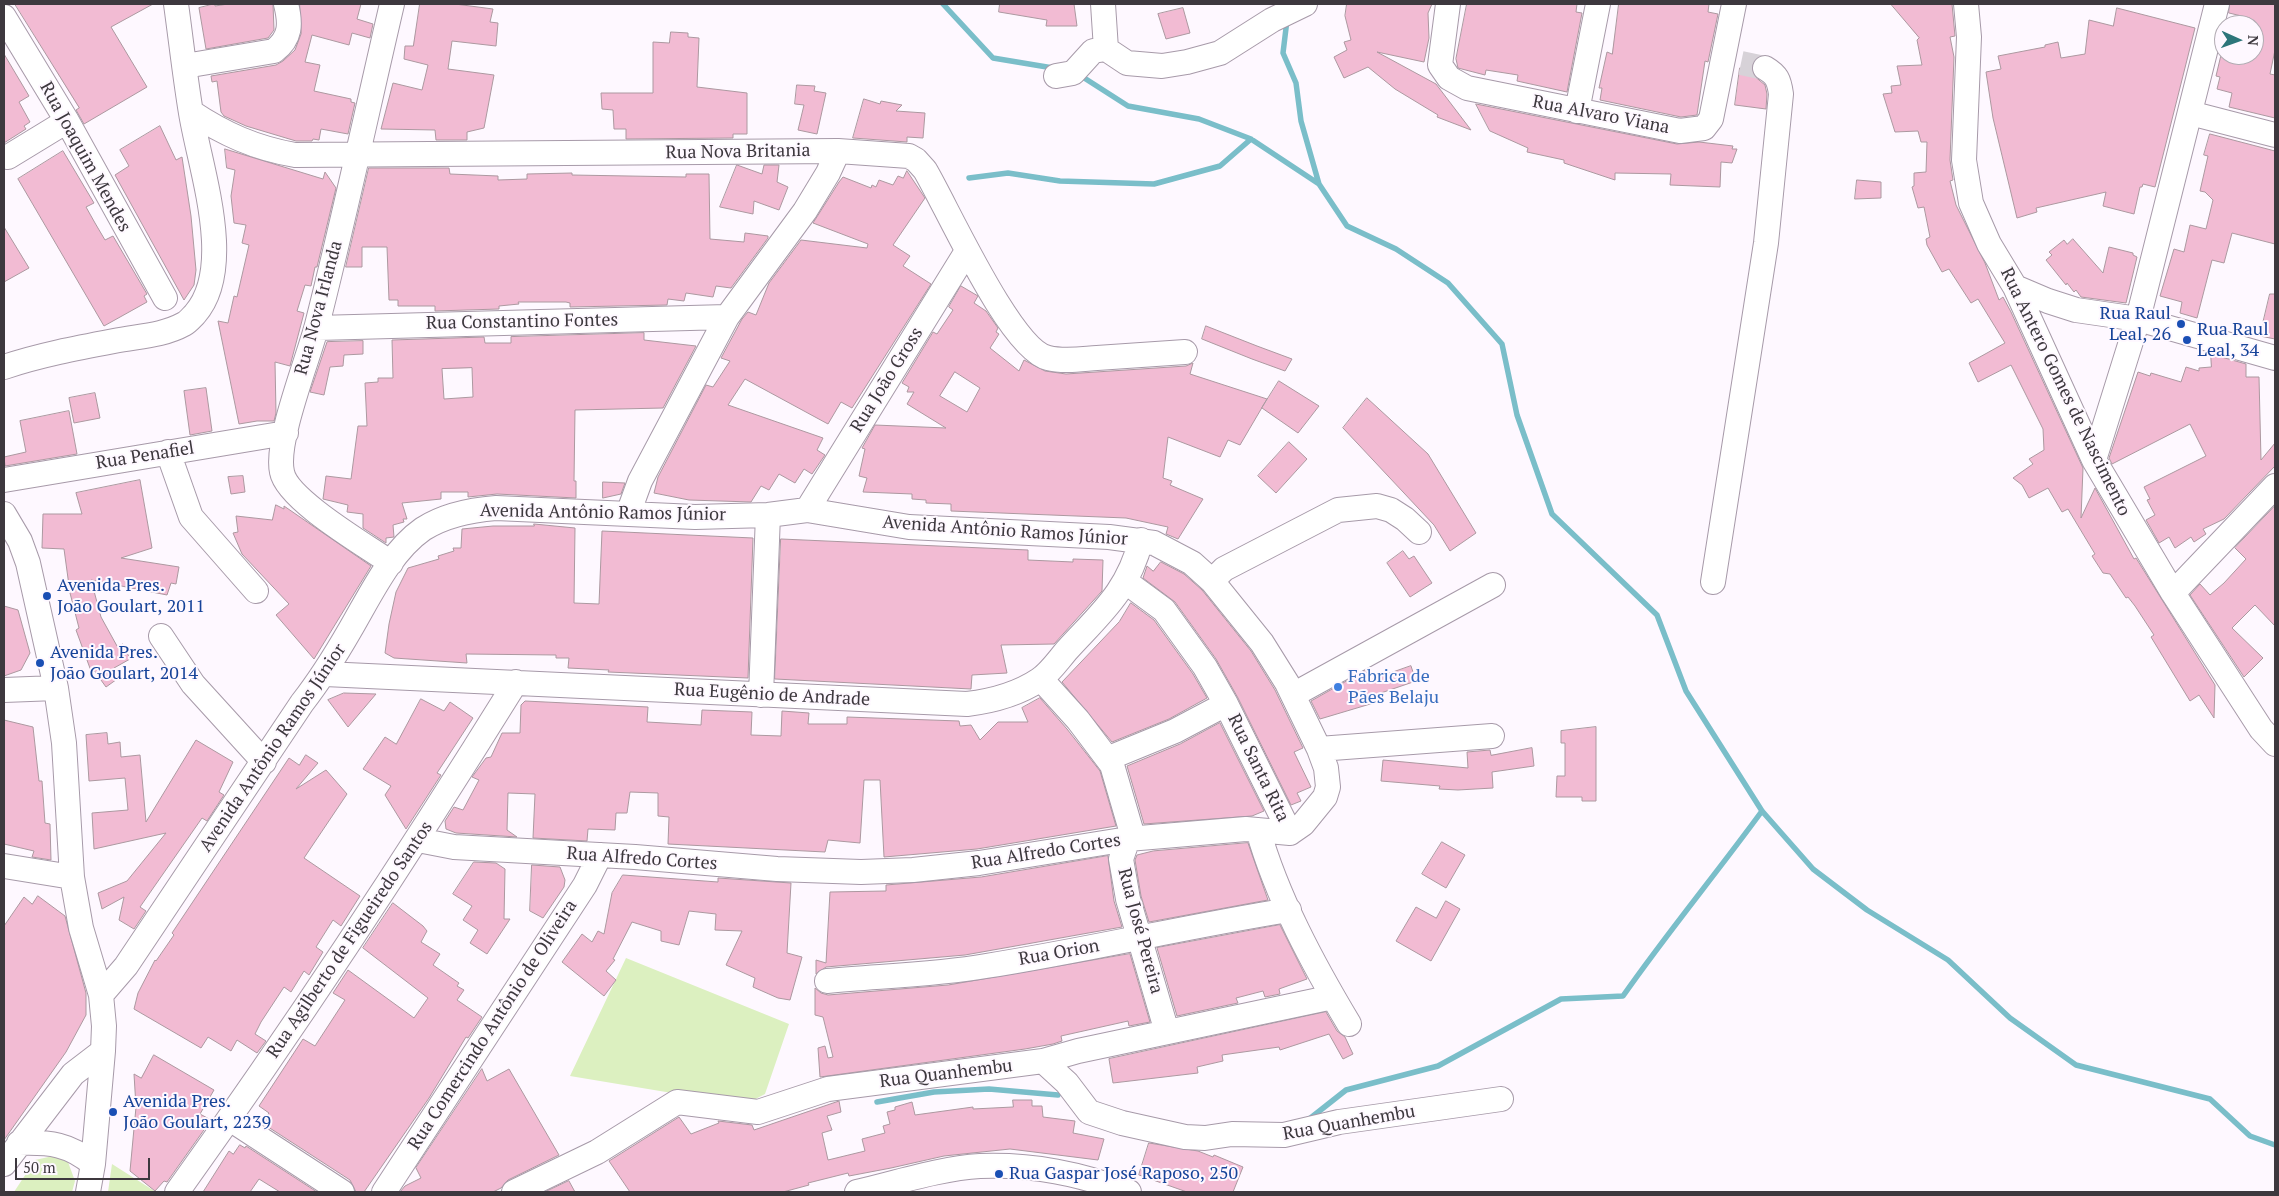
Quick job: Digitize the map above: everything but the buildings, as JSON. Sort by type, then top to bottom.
[{"type":"street","points":[[4,367],[30,358],[116,340],[162,334],[186,324],[203,305],[212,283],[215,256],[213,225],[191,112],[176,4]]},
{"type":"street","points":[[185,66],[274,51],[281,45],[288,34],[290,20],[286,4]]},
{"type":"street","name":"Rua Nova Irlanda","points":[[391,563],[305,503],[289,487],[282,473],[281,456],[316,328],[392,4]]},
{"type":"street","points":[[1103,4],[1106,49]]},
{"type":"street","points":[[1056,76],[1074,73],[1093,51],[1106,49],[1127,63],[1162,66],[1187,62],[1220,53],[1260,27],[1305,4]]},
{"type":"street","name":"Rua Alvaro Viana","points":[[1448,4],[1440,65],[1449,78],[1467,88],[1680,131],[1699,130],[1704,128],[1711,119],[1732,62],[1734,4]]},
{"type":"street","points":[[1577,111],[1598,4]]},
{"type":"street","name":"Rua Antero Gomes de Nascimento","points":[[1966,4],[1969,37],[1965,114],[1966,182],[1971,203],[1989,244],[2016,287],[2094,460],[2173,593],[2261,729],[2275,744]]},
{"type":"street","points":[[2094,460],[2138,319],[2216,4]]},
{"type":"street","name":"Rua Joaquim Mendes","points":[[4,17],[67,121],[165,298]]},
{"type":"street","points":[[1713,582],[1766,243],[1781,94],[1779,80],[1775,74],[1765,68]]},
{"type":"street","name":"Rua Nova Britania","points":[[191,112],[233,138],[269,151],[295,155],[838,151],[903,155],[916,160],[933,184],[967,251],[1018,333],[1030,348],[1047,358],[1060,360],[1185,352]]},
{"type":"street","points":[[2190,113],[2275,135]]},
{"type":"street","points":[[8,158],[67,121]]},
{"type":"street","points":[[628,514],[640,481],[727,317],[805,211],[828,173],[838,151]]},
{"type":"street","name":"Rua João Gross","points":[[807,510],[967,251]]},
{"type":"street","points":[[2016,287],[2048,302],[2076,310],[2138,319],[2275,358]]},
{"type":"street","name":"Rua Constantino Fontes","points":[[316,328],[727,317]]},
{"type":"street","name":"Rua Penafiel","points":[[4,480],[286,433]]},
{"type":"street","points":[[168,452],[190,517],[256,590]]},
{"type":"street","points":[[2173,593],[2275,486]]},
{"type":"street","points":[[1212,582],[1224,569],[1338,510],[1377,506],[1391,510],[1405,519],[1419,532]]},
{"type":"street","name":"Avenida Antônio Ramos Júnior","points":[[101,995],[126,966],[324,674],[391,563],[407,543],[422,530],[436,522],[474,510],[496,508],[695,517],[768,515],[807,510],[909,527],[1141,540]]},
{"type":"street","points":[[4,514],[20,542],[28,563],[56,688],[64,743],[72,877],[81,928],[101,995],[104,1026],[103,1051],[93,1164],[88,1192]]},
{"type":"street","points":[[761,695],[768,515]]},
{"type":"street","points":[[1141,540],[1154,542],[1192,563],[1232,602],[1262,643],[1293,695],[1319,749],[1326,768],[1328,787],[1325,797],[1304,824],[1290,833]]},
{"type":"street","name":"Rua Eugênio de Andrade","points":[[324,674],[967,704],[1000,698],[1041,679],[1115,598],[1126,582],[1141,540]]},
{"type":"street","name":"Rua Santa Rita","points":[[1126,582],[1164,610],[1188,642],[1226,704],[1290,833]]},
{"type":"street","points":[[1293,695],[1494,585]]},
{"type":"street","points":[[161,636],[193,684],[264,762]]},
{"type":"street","name":"Rua José Pereira","points":[[1041,679],[1109,758],[1130,830],[1121,859],[1128,899],[1167,1032]]},
{"type":"street","name":"Rua Agilberto de Figueiredo Santos","points":[[177,1192],[230,1119],[418,840],[516,682]]},
{"type":"street","points":[[4,690],[56,688]]},
{"type":"street","name":"Rua Santa Rita","points":[[1109,758],[1175,731],[1226,704]]},
{"type":"street","points":[[1319,749],[1492,736]]},
{"type":"street","points":[[1258,830],[1267,862],[1289,910],[1333,997],[1350,1024]]},
{"type":"street","name":"Rua Alfredo Cortes","points":[[418,840],[461,847],[600,855],[777,869],[861,872],[929,869],[978,863],[1128,839],[1258,830],[1290,833]]},
{"type":"street","name":"Rua Comercindo Antônio de Oliveira","points":[[384,1192],[580,892],[600,855]]},
{"type":"street","points":[[8,873],[72,877]]},
{"type":"street","name":"Rua Orion","points":[[827,981],[986,966],[1289,910]]},
{"type":"street","name":"Rua Quanhembu","points":[[514,1192],[597,1152],[659,1115],[671,1105],[684,1102],[758,1112],[820,1091],[1044,1061],[1063,1054],[1333,997]]},
{"type":"street","points":[[4,1164],[73,1074],[103,1051]]},
{"type":"street","name":"Rua Quanhembu","points":[[1044,1061],[1067,1083],[1089,1112],[1122,1123],[1185,1137],[1205,1138],[1238,1134],[1284,1135],[1339,1122],[1501,1099]]},
{"type":"street","points":[[230,1119],[342,1192]]},
{"type":"street","points":[[19,1143],[43,1142],[71,1148],[93,1164]]},
{"type":"street","points":[[857,1192],[926,1176],[985,1166],[1017,1167],[1089,1177],[1129,1192]]},
{"type":"green space","points":[[626,958],[789,1024],[765,1094],[744,1105],[570,1076]]},
{"type":"green space","points":[[53,1156],[68,1162],[75,1181],[72,1192],[14,1192],[35,1160]]},
{"type":"green space","points":[[112,1164],[156,1192],[108,1192]]},
{"type":"waterway","points":[[943,4],[993,58],[1053,68]]},
{"type":"waterway","points":[[1287,20],[1283,53],[1296,83],[1301,121],[1319,184]]},
{"type":"waterway","points":[[1078,74],[1128,106],[1199,119],[1251,139]]},
{"type":"waterway","points":[[969,178],[1008,173],[1060,181],[1154,184],[1220,166],[1251,139],[1319,184],[1347,226],[1396,249],[1448,283],[1502,344],[1517,415],[1552,514],[1657,615],[1686,691],[1762,811],[1813,869],[1867,910],[1948,960],[2010,1018],[2076,1065],[2210,1099],[2250,1136],[2275,1145]]},
{"type":"waterway","points":[[1308,1120],[1346,1090],[1438,1066],[1561,999],[1623,996],[1762,811]]},
{"type":"waterway","points":[[877,1102],[934,1092],[989,1089],[1058,1095]]},
{"type":"tunnel","points":[[1741,63],[1765,68]]},
{"type":"place","name":"Rua Raul Leal, 26","points":[[2181,324]]},
{"type":"place","name":"Rua Raul Leal, 34","points":[[2187,340]]},
{"type":"place","name":"Avenida Pres. João Goulart, 2011","points":[[47,596]]},
{"type":"place","name":"Avenida Pres. João Goulart, 2014","points":[[40,663]]},
{"type":"place","name":"Fabrica de Pães Belaju","points":[[1338,687]]},
{"type":"place","name":"Avenida Pres. João Goulart, 2239","points":[[113,1112]]},
{"type":"place","name":"Rua Gaspar José Raposo, 250","points":[[999,1174]]}]
